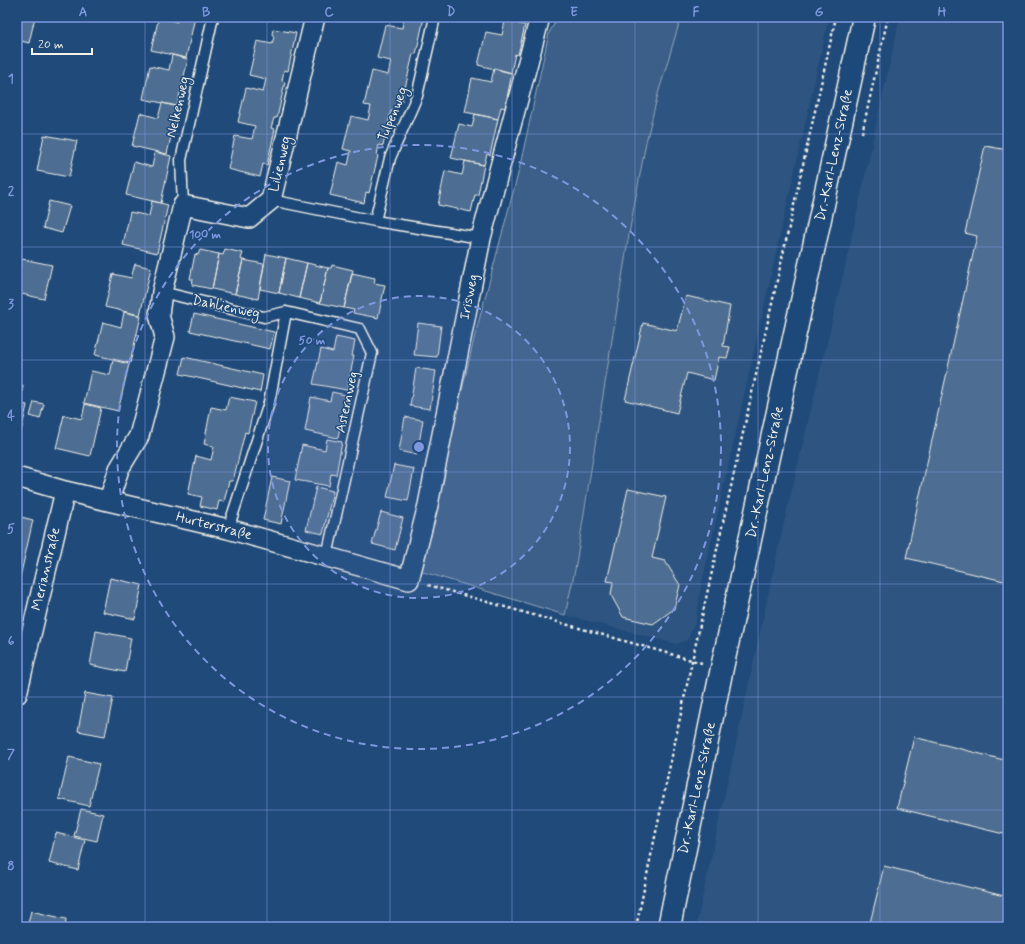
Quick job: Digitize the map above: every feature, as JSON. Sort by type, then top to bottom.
[{"type":"street","name":"Lilienweg","points":[[183,205],[249,218],[271,200],[314,17]]},
{"type":"street","name":"Irisweg","points":[[409,580],[428,505],[481,238],[540,17]]},
{"type":"street","name":"Dr.-Karl-Lenz-Straße","points":[[669,927],[722,668],[864,17]]},
{"type":"street","points":[[109,500],[118,469],[139,436],[165,337],[159,315],[162,292],[183,205]]},
{"type":"street","name":"Hurterstraße","points":[[17,477],[64,491],[109,500],[228,529],[409,580]]},
{"type":"street","name":"Merianstraße","points":[[17,694],[64,491]]},
{"type":"lane","name":"Nelkenweg","points":[[183,205],[181,160],[213,17]]},
{"type":"lane","name":"Tulpenweg","points":[[376,221],[390,158],[417,96],[435,17]]},
{"type":"lane","points":[[271,200],[376,221],[481,238]]},
{"type":"lane","name":"Dahlienweg","points":[[162,292],[264,317],[286,312]]},
{"type":"lane","points":[[228,529],[269,403],[286,312]]},
{"type":"lane","name":"Asternweg","points":[[286,312],[360,329],[372,353],[327,556]]},
{"type":"path","points":[[636,927],[692,661],[836,17]]},
{"type":"path","points":[[409,580],[692,661],[722,668]]},
{"type":"shaded area","points":[[558,17],[681,17],[658,94],[646,142],[629,234],[575,570],[565,615],[420,571],[474,339],[519,170],[549,33]]},
{"type":"shaded area","points":[[681,17],[829,17],[701,587],[696,621],[687,640],[676,644],[565,615],[588,500],[616,308],[646,142],[658,94]]},
{"type":"shaded area","points":[[900,17],[1008,17],[1008,927],[696,927],[782,531],[845,267]]},
{"type":"building","points":[[17,17],[35,17],[29,43],[17,40]]},
{"type":"building","points":[[159,17],[177,22],[178,17],[195,17],[186,58],[151,50]]},
{"type":"building","points":[[404,17],[424,18],[416,54],[413,54],[402,101],[399,100],[396,112],[391,111],[383,146],[379,145],[378,156],[369,193],[366,192],[364,203],[330,195],[338,162],[348,165],[351,151],[343,149],[351,116],[368,120],[371,106],[364,105],[372,71],[388,75],[391,61],[377,58],[385,25],[402,28]]},
{"type":"building","points":[[505,21],[525,25],[518,55],[515,54],[511,73],[478,65],[486,32],[502,35]]},
{"type":"building","points":[[273,29],[296,33],[288,71],[284,70],[282,81],[285,82],[277,118],[274,118],[271,128],[275,129],[267,165],[263,164],[260,177],[228,169],[235,136],[252,139],[255,126],[238,122],[246,88],[263,92],[266,79],[249,75],[257,41],[272,44],[274,37],[272,34]]},
{"type":"building","points":[[172,55],[188,59],[177,106],[143,99],[150,66],[169,70]]},
{"type":"building","points":[[494,68],[512,73],[505,108],[501,107],[498,119],[465,112],[472,78],[491,82]]},
{"type":"building","points":[[162,103],[178,107],[167,154],[132,146],[140,113],[158,118]]},
{"type":"building","points":[[475,114],[498,119],[490,155],[487,154],[484,165],[451,158],[459,124],[472,127]]},
{"type":"building","points":[[44,135],[77,141],[69,177],[37,171]]},
{"type":"building","points":[[985,146],[1008,150],[1008,582],[906,558],[977,236],[965,233]]},
{"type":"building","points":[[155,152],[171,156],[161,203],[126,195],[134,162],[152,167]]},
{"type":"building","points":[[465,161],[484,165],[478,195],[475,195],[471,212],[438,205],[445,171],[462,175]]},
{"type":"building","points":[[49,201],[70,206],[62,233],[43,228]]},
{"type":"building","points":[[152,201],[168,205],[157,253],[123,245],[130,212],[149,216]]},
{"type":"building","points":[[225,249],[243,253],[241,259],[243,260],[235,294],[212,289],[219,254],[223,255]]},
{"type":"building","points":[[200,250],[219,254],[212,289],[192,285],[193,279],[190,279],[195,254],[198,255]]},
{"type":"building","points":[[266,254],[286,258],[279,293],[260,289]]},
{"type":"building","points":[[286,258],[307,263],[299,298],[279,293]]},
{"type":"building","points":[[22,259],[52,265],[44,299],[17,293],[17,284]]},
{"type":"building","points":[[243,260],[264,264],[258,299],[235,294]]},
{"type":"building","points":[[307,263],[328,268],[320,303],[299,298]]},
{"type":"building","points":[[135,264],[151,268],[140,315],[105,307],[113,274],[131,278]]},
{"type":"building","points":[[332,265],[353,270],[344,308],[320,303],[328,268],[331,268]]},
{"type":"building","points":[[352,273],[375,278],[374,283],[385,285],[378,318],[353,313],[354,310],[344,308]]},
{"type":"building","points":[[686,296],[730,306],[723,346],[730,347],[727,358],[719,357],[714,380],[687,373],[677,413],[625,400],[643,323],[677,331]]},
{"type":"building","points":[[124,312],[141,316],[130,363],[95,355],[103,322],[121,327]]},
{"type":"building","points":[[194,314],[274,332],[270,349],[190,331]]},
{"type":"building","points":[[418,323],[441,326],[437,357],[414,355]]},
{"type":"building","points":[[336,337],[355,341],[352,356],[354,356],[347,390],[313,384],[321,349],[333,352]]},
{"type":"building","points":[[184,357],[263,375],[260,392],[180,374]]},
{"type":"building","points":[[113,360],[129,364],[118,411],[84,403],[91,371],[110,375]]},
{"type":"building","points":[[416,368],[436,371],[430,409],[410,406]]},
{"type":"building","points":[[17,384],[23,385],[21,397],[17,396]]},
{"type":"building","points":[[332,392],[350,396],[345,423],[341,422],[338,438],[305,431],[311,397],[330,401]]},
{"type":"building","points":[[229,397],[255,402],[248,433],[245,432],[233,481],[229,481],[224,502],[219,501],[217,510],[200,506],[202,497],[188,494],[196,456],[211,460],[214,447],[204,444],[211,407],[226,410]]},
{"type":"building","points":[[34,402],[44,404],[40,419],[30,416]]},
{"type":"building","points":[[17,403],[27,405],[21,432],[17,431]]},
{"type":"building","points":[[85,404],[101,408],[90,456],[56,448],[64,415],[82,419]]},
{"type":"building","points":[[405,417],[423,420],[417,455],[399,451]]},
{"type":"building","points":[[327,439],[342,442],[336,475],[331,474],[329,486],[295,480],[302,445],[325,450]]},
{"type":"building","points":[[394,465],[414,469],[408,501],[387,497]]},
{"type":"building","points":[[272,477],[290,481],[281,524],[263,520]]},
{"type":"building","points":[[316,487],[333,491],[323,534],[306,530]]},
{"type":"building","points":[[628,489],[666,497],[652,558],[665,561],[680,585],[674,609],[653,624],[623,617],[611,595],[613,582],[607,581]]},
{"type":"building","points":[[381,512],[403,518],[395,550],[372,544]]},
{"type":"building","points":[[17,516],[33,520],[19,582],[17,581]]},
{"type":"building","points":[[110,578],[142,585],[135,619],[103,612]]},
{"type":"building","points":[[96,631],[131,638],[125,672],[90,665]]},
{"type":"building","points":[[85,693],[113,698],[105,736],[78,731]]},
{"type":"building","points":[[914,737],[1008,761],[1008,835],[897,808]]},
{"type":"building","points":[[69,757],[99,764],[89,806],[59,799]]},
{"type":"building","points":[[81,809],[103,814],[97,841],[74,836]]},
{"type":"building","points":[[56,833],[85,840],[78,870],[49,863]]},
{"type":"building","points":[[884,866],[1008,897],[1008,927],[869,927]]},
{"type":"building","points":[[31,911],[66,919],[65,927],[27,927]]}]
